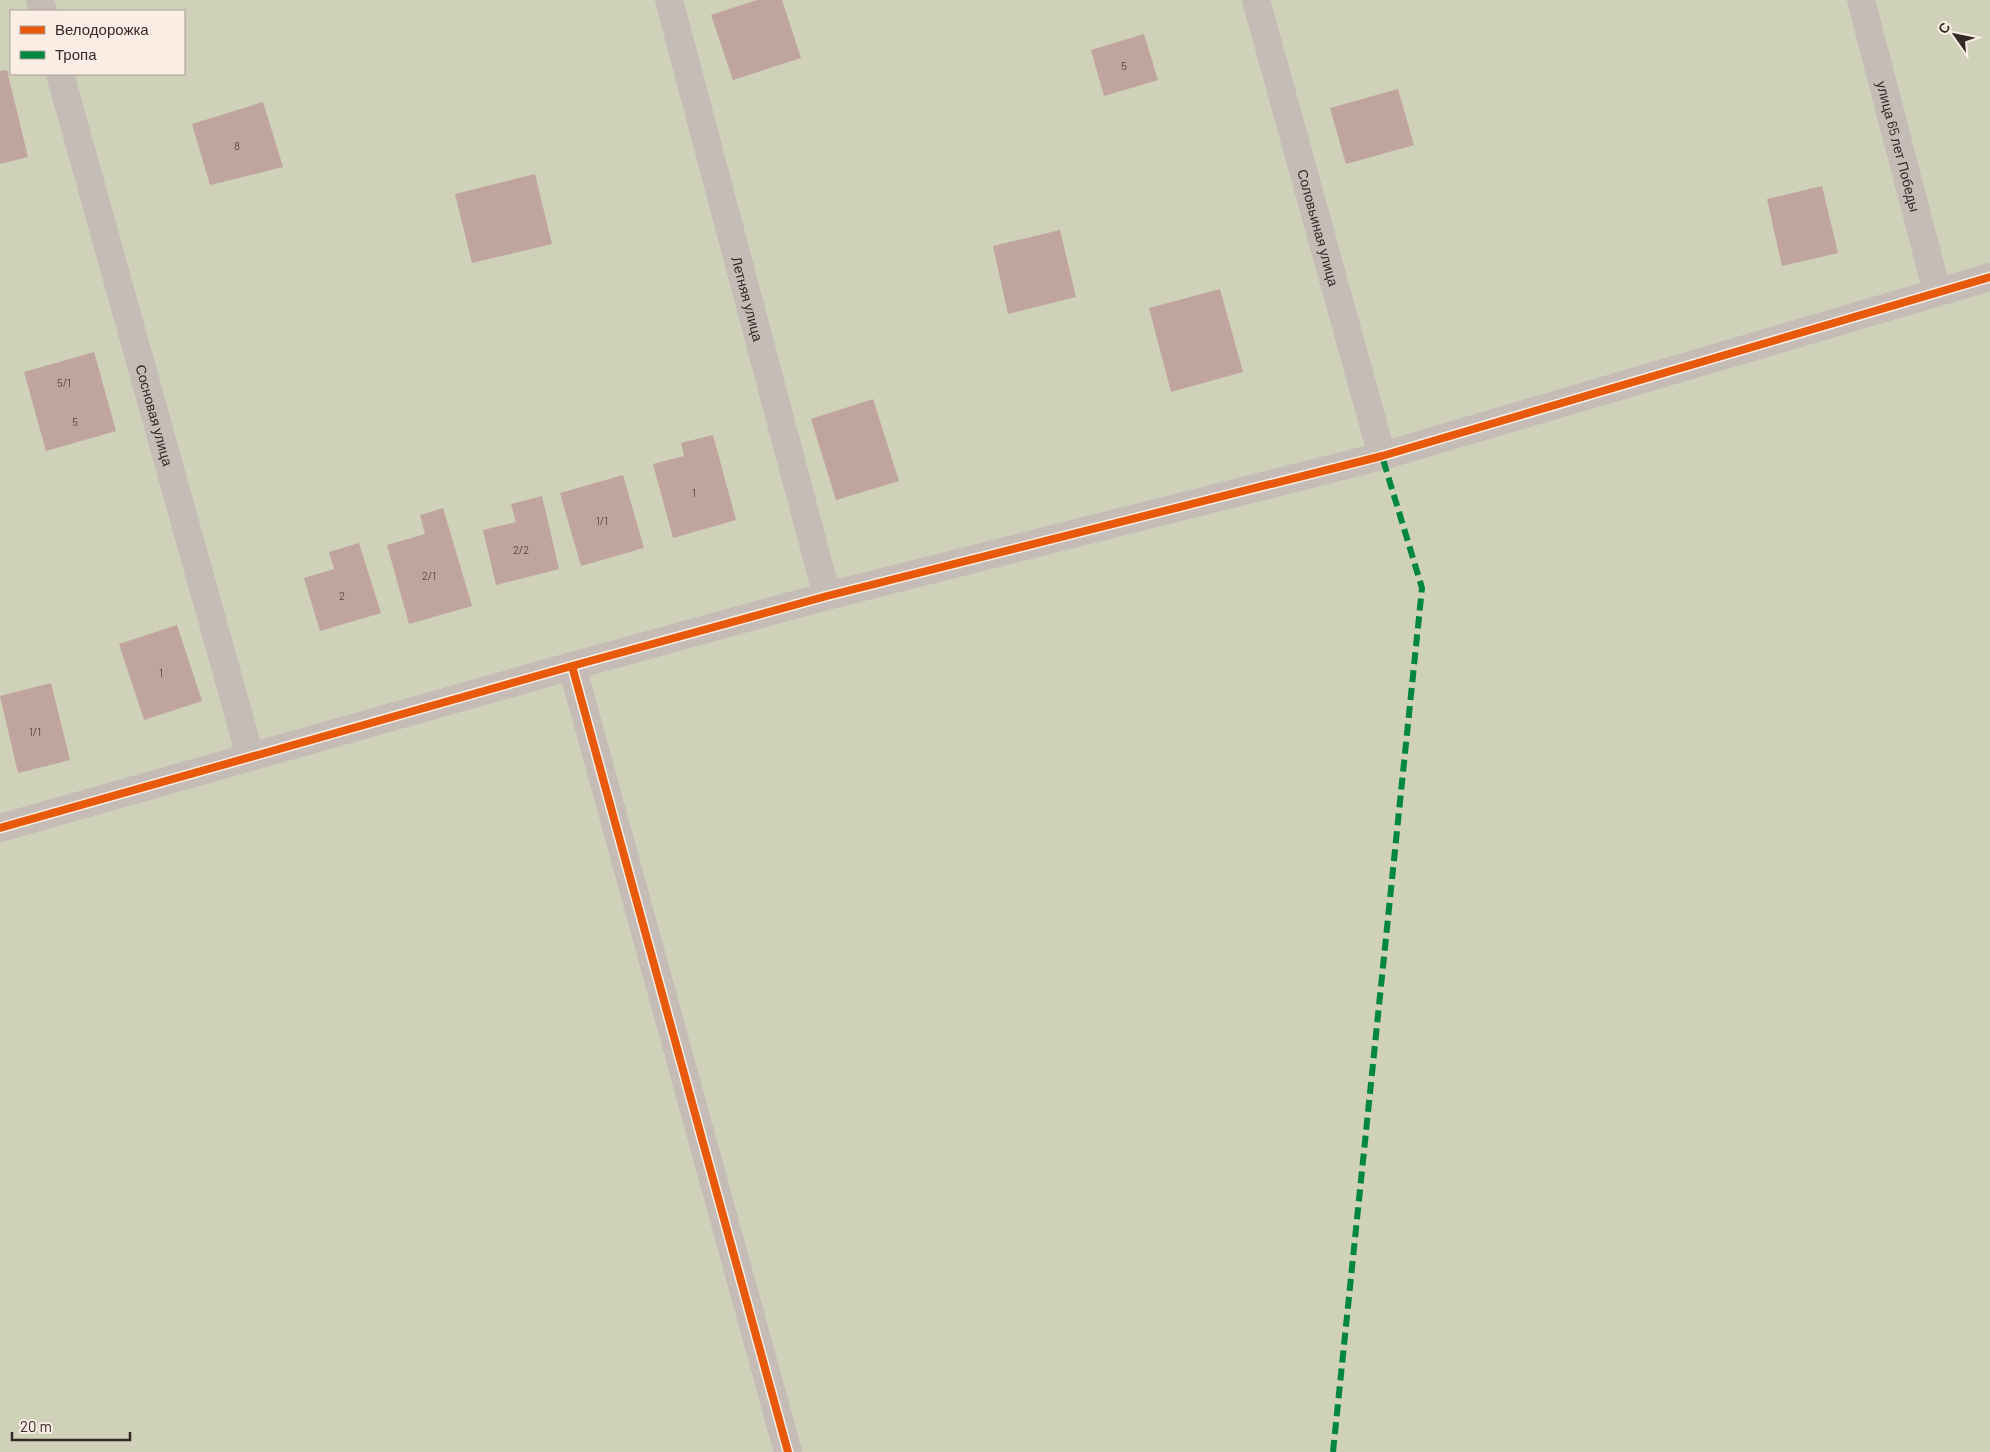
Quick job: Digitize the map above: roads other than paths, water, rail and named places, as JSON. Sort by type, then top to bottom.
[{"type":"street","name":"Летняя улица","points":[[669,0],[827,596]]},
{"type":"street","name":"Соловьиная улица","points":[[1256,0],[1382,456]]},
{"type":"street","name":"улица 65 лет Победы","points":[[1861,0],[1937,292]]},
{"type":"street","name":"Сосновая улица","points":[[60,75],[250,756]]},
{"type":"street","points":[[0,828],[250,756],[827,596],[1382,456],[1990,277]]},
{"type":"street","points":[[572,666],[788,1452]]}]
